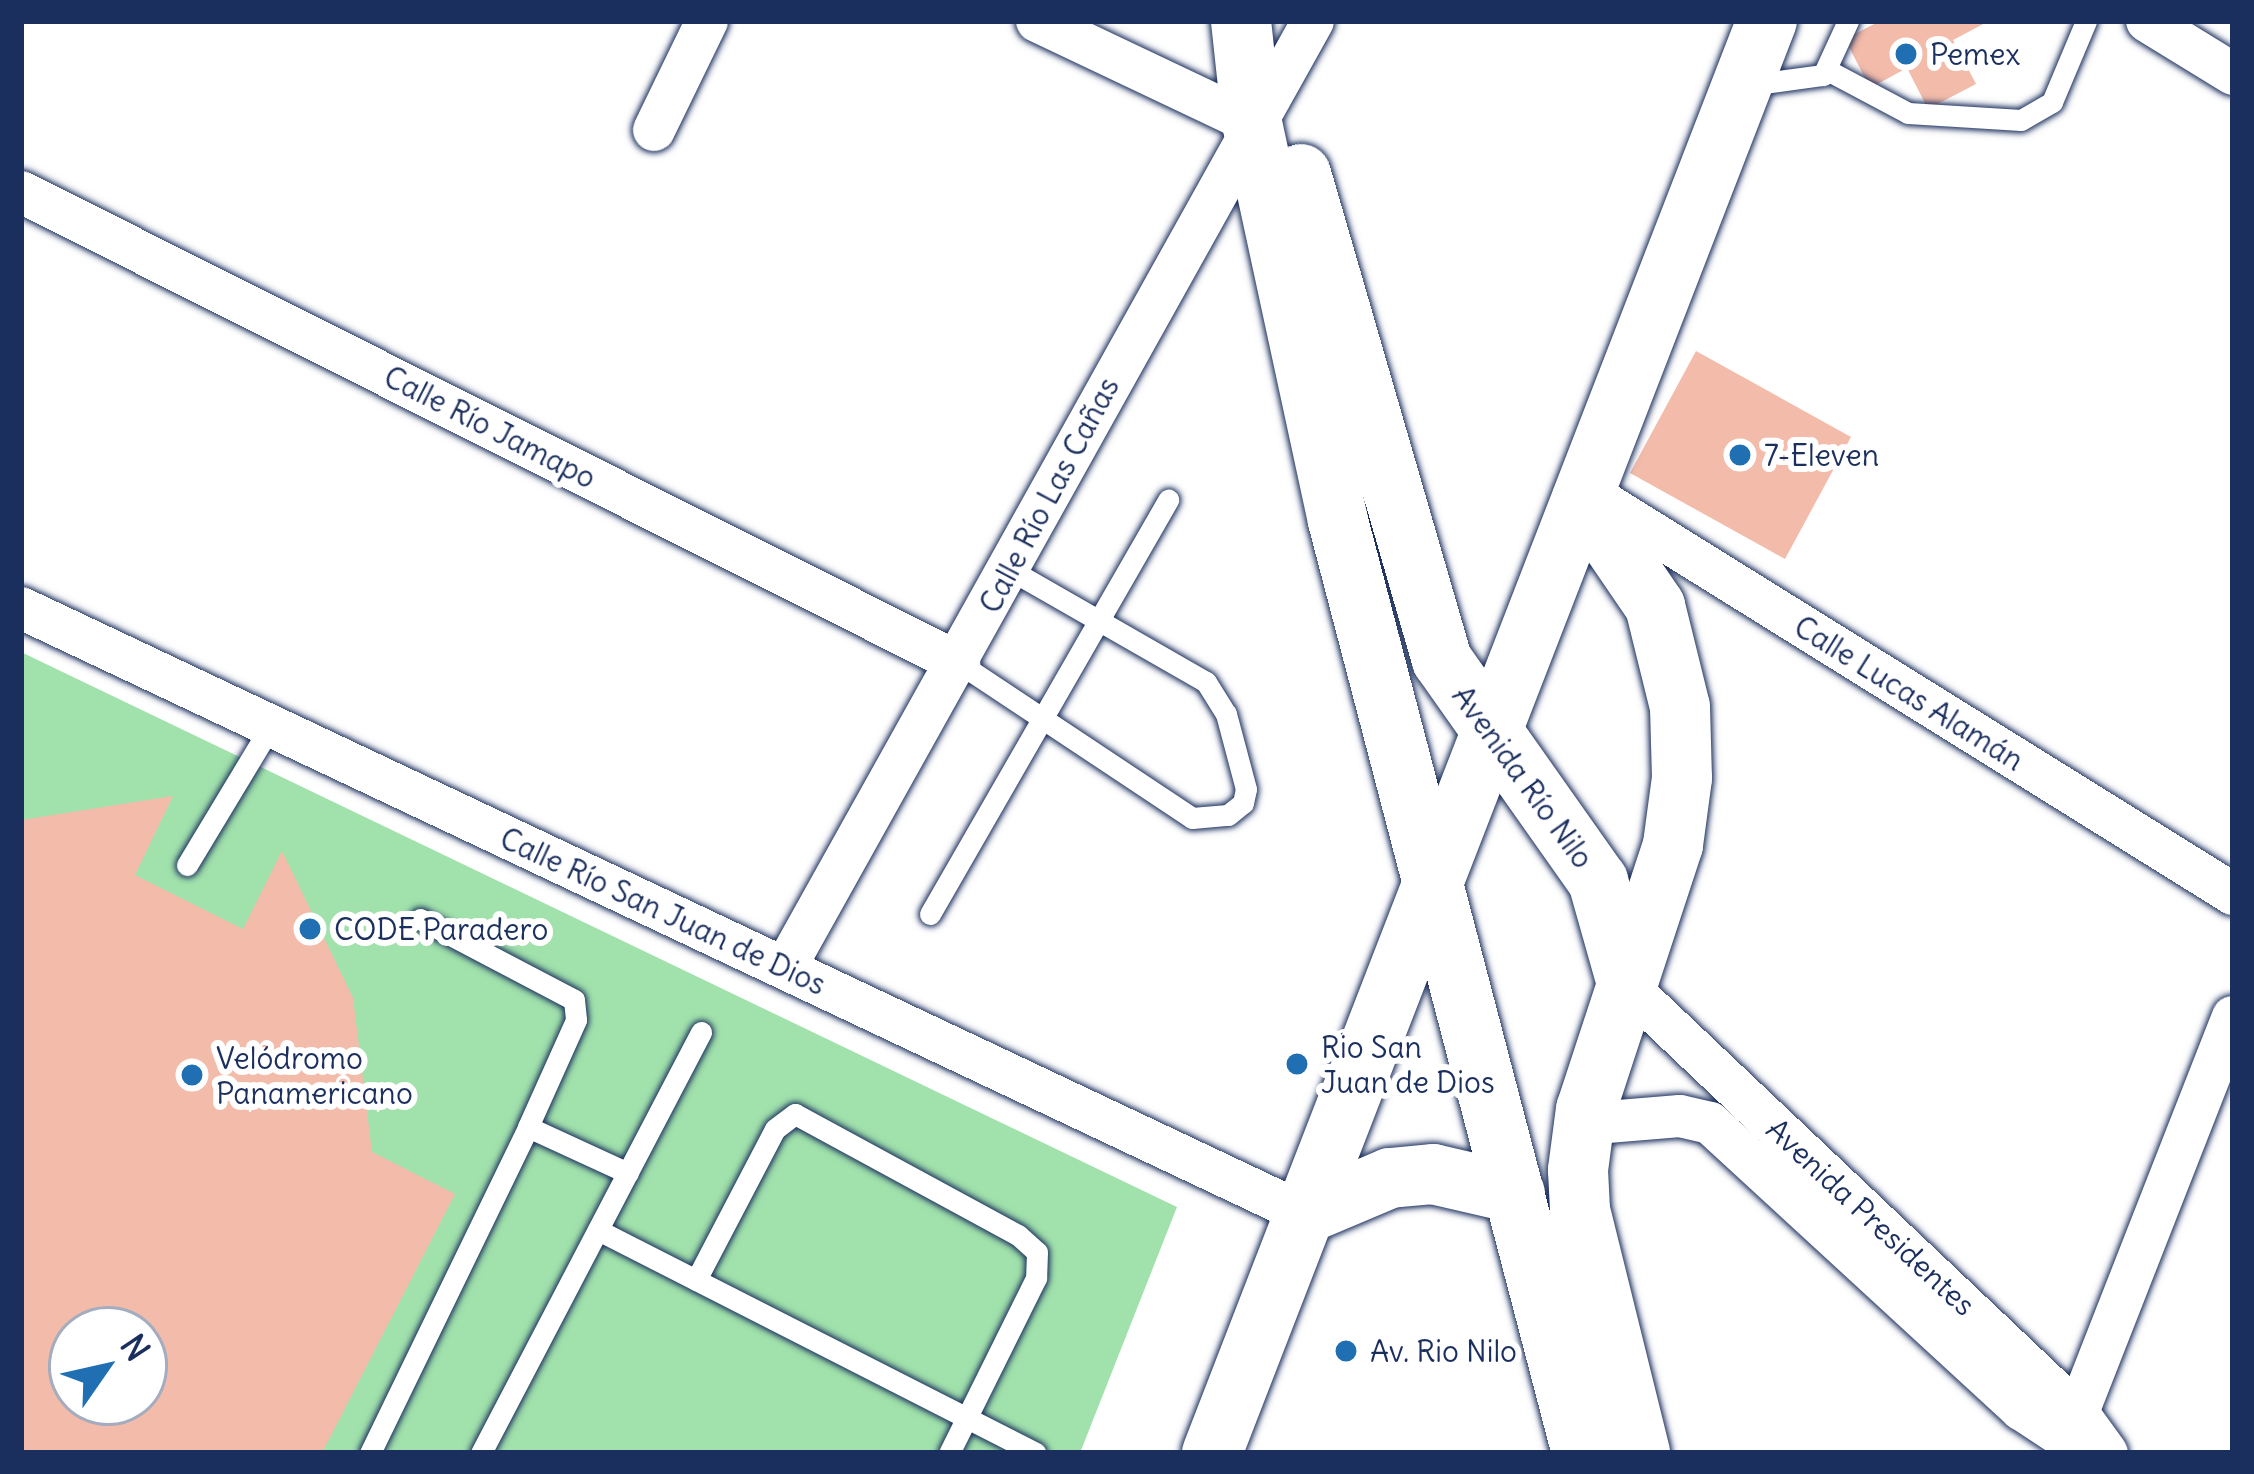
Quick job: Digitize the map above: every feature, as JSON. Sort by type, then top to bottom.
[{"type":"main road","points":[[1223,1447],[1305,1214],[1767,21]]},
{"type":"main road","name":"Avenida Río Nilo","points":[[1253,68],[1430,630],[1450,678],[1598,880],[1628,987]]},
{"type":"main road","points":[[1253,68],[1338,521],[1436,876],[1582,1453]]},
{"type":"main road","points":[[1584,495],[1655,606],[1680,707],[1682,778],[1673,845],[1583,1124],[1580,1210],[1640,1453]]},
{"type":"main road","points":[[1305,1214],[1390,1178],[1433,1174],[1515,1193]]},
{"type":"street","points":[[654,130],[707,21]]},
{"type":"street","points":[[1036,21],[1253,68]]},
{"type":"street","name":"Calle Río Las Cañas","points":[[785,968],[1009,569],[1253,68],[1312,21]]},
{"type":"street","points":[[2147,21],[2233,74]]},
{"type":"street","name":"Calle Río Jamapo","points":[[21,192],[958,662]]},
{"type":"street","name":"Calle Lucas Alamán","points":[[1584,495],[2233,894]]},
{"type":"street","name":"Calle Río San Juan de Dios","points":[[21,608],[1305,1214]]},
{"type":"street","name":"Avenida Presidentes","points":[[1628,987],[2085,1440]]},
{"type":"street","points":[[2085,1440],[2233,1017]]},
{"type":"street","name":"Avenida Presidentes","points":[[1583,1124],[1681,1116],[1710,1123],[2020,1409],[2085,1440]]},
{"type":"lane","points":[[1829,71],[1848,21]]},
{"type":"lane","points":[[1743,86],[1829,71],[1908,113],[2021,120],[2052,102],[2086,21]]},
{"type":"lane","points":[[930,914],[1102,627],[1168,500]]},
{"type":"lane","points":[[958,662],[1192,818],[1228,815],[1243,803],[1246,789],[1218,695],[1009,569]]},
{"type":"lane","points":[[187,865],[271,726]]},
{"type":"lane","points":[[370,1453],[527,1127],[578,1006],[420,919]]},
{"type":"lane","points":[[482,1453],[701,1033]]},
{"type":"lane","points":[[696,1280],[780,1121],[802,1116],[1037,1252],[1036,1278],[949,1453]]},
{"type":"lane","points":[[527,1127],[628,1173]]},
{"type":"lane","points":[[598,1230],[1035,1453]]},
{"type":"green space","name":"CODE Paradero","points":[[21,652],[1177,1207],[1080,1453],[21,1453]]},
{"type":"building","name":"Pemex","points":[[1880,21],[1989,21],[1953,40],[1976,84],[1928,109],[1907,68],[1870,88],[1845,39]]},
{"type":"building","name":"7-Eleven","points":[[1696,351],[1851,437],[1785,559],[1630,473]]},
{"type":"building","name":"Velódromo Panamericano","points":[[173,796],[135,875],[243,929],[282,851],[353,998],[372,1152],[455,1194],[322,1453],[21,1453],[21,820]]},
{"type":"place","name":"Pemex","points":[[1906,54]]},
{"type":"place","name":"7-Eleven","points":[[1740,455]]},
{"type":"place","name":"CODE Paradero","points":[[310,929]]},
{"type":"place","name":"Rio San Juan de Dios","points":[[1297,1064]]},
{"type":"place","name":"Velódromo Panamericano","points":[[192,1075]]},
{"type":"place","name":"Av. Rio Nilo","points":[[1346,1351]]}]
